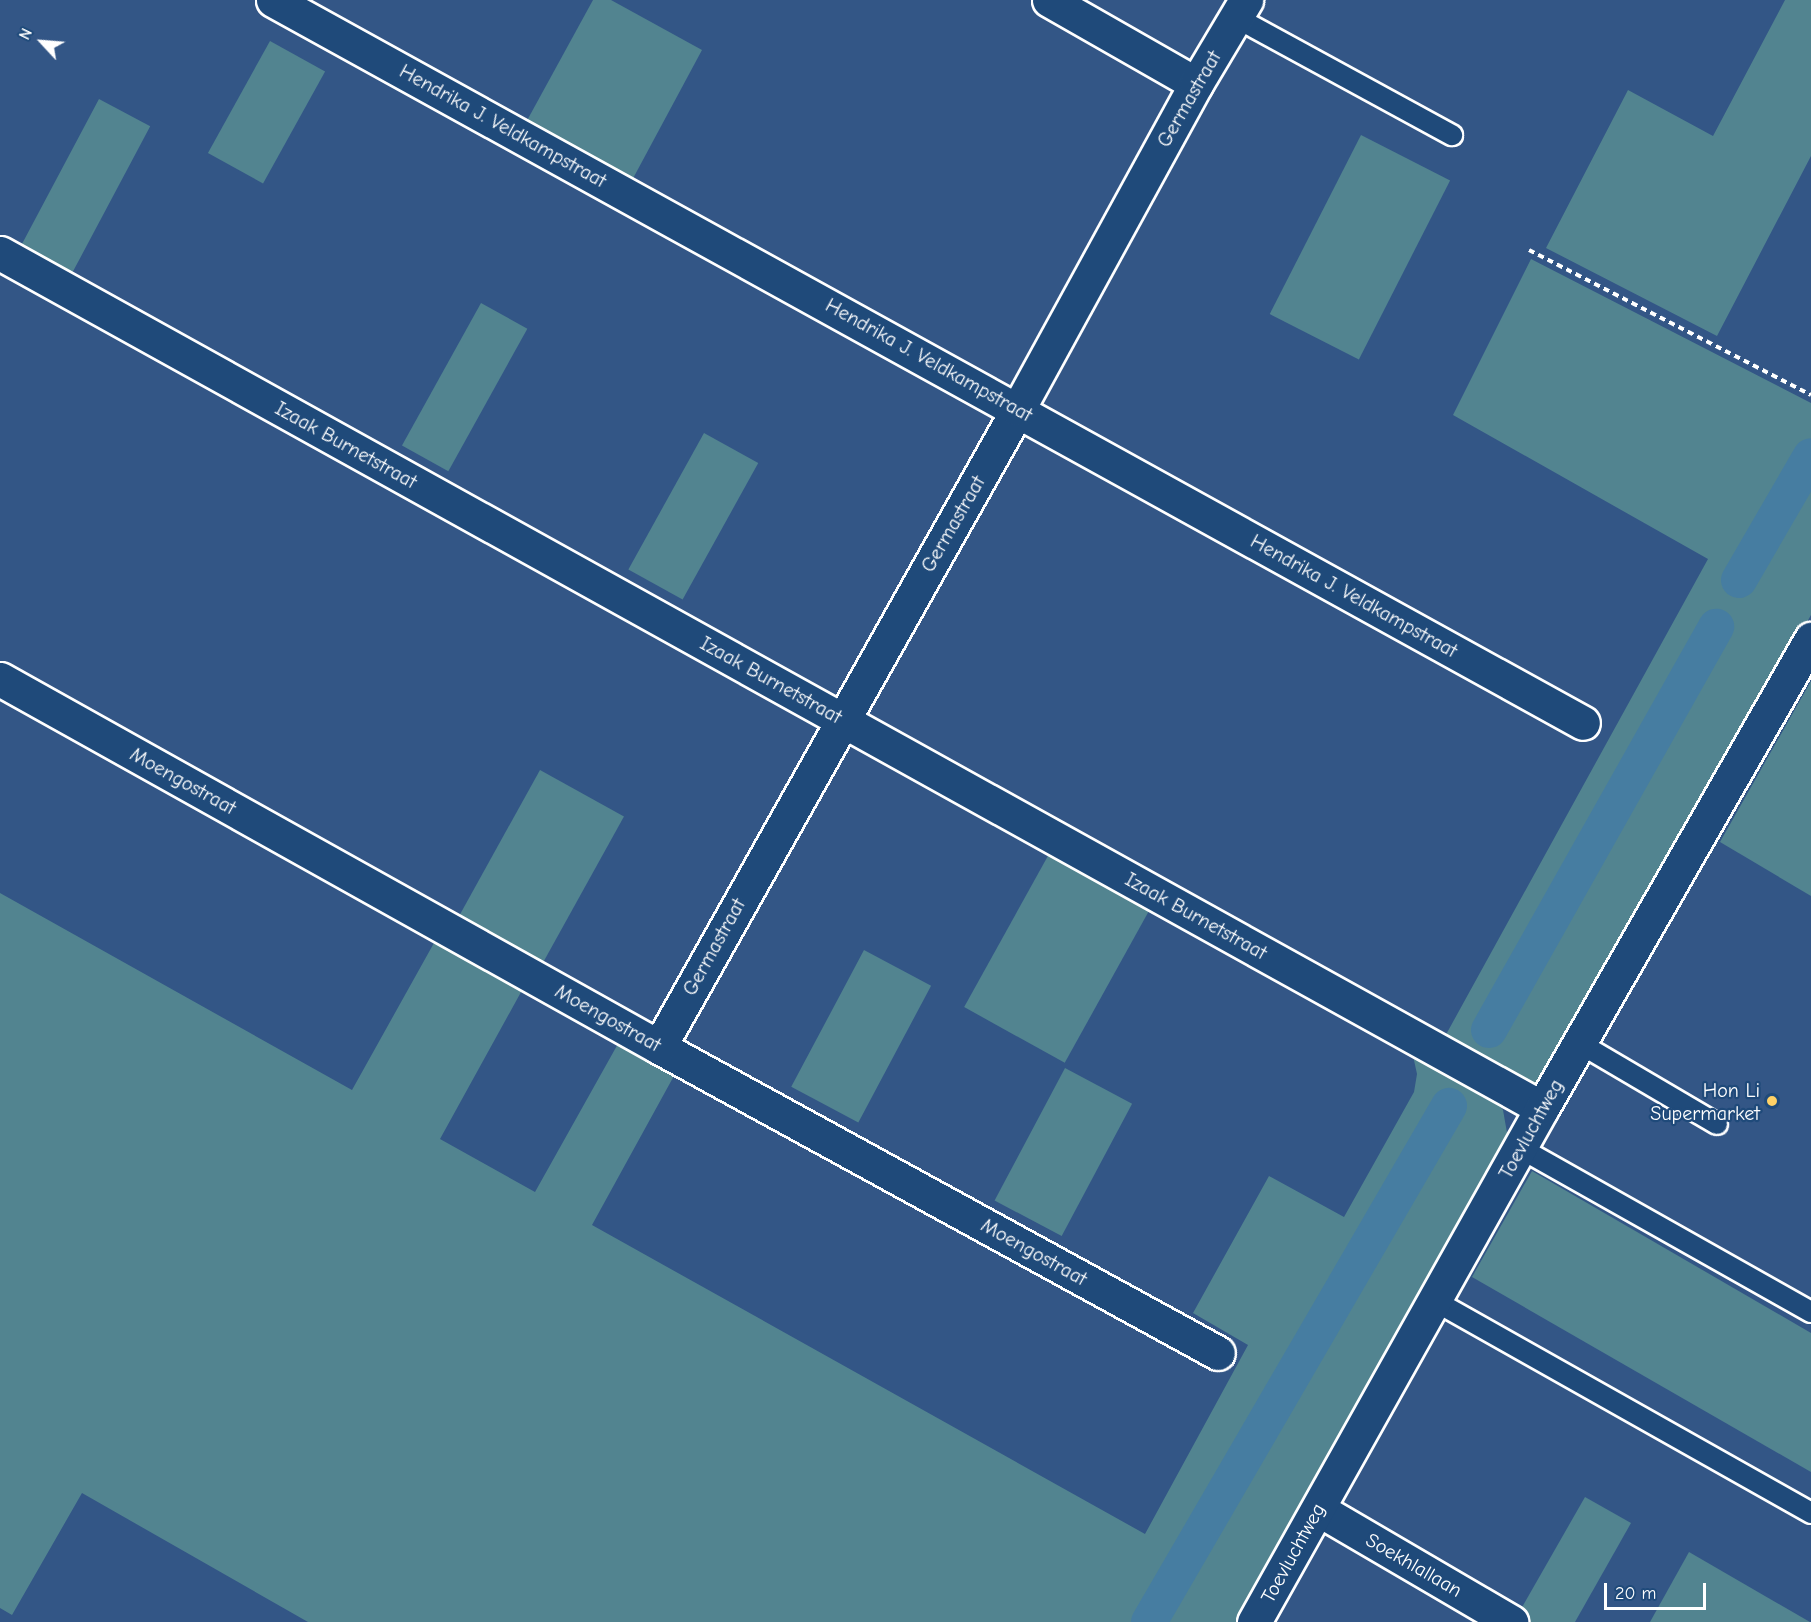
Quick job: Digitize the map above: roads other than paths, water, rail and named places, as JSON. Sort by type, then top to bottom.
[{"type":"street","name":"Hendrika J. Veldkampstraat","points":[[273,0],[1018,409],[1582,723]]},
{"type":"street","points":[[1049,0],[1196,84]]},
{"type":"street","name":"Germastraat","points":[[659,1047],[841,719],[1018,409],[1196,84],[1241,9]]},
{"type":"street","name":"Izaak Burnetstraat","points":[[0,253],[1542,1108]]},
{"type":"street","name":"Toevluchtweg","points":[[1254,1622],[1542,1108],[1811,639]]},
{"type":"street","name":"Moengostraat","points":[[0,679],[659,1047],[1218,1353]]},
{"type":"street","name":"Soekhlallaan","points":[[1318,1509],[1511,1622]]},
{"type":"lane","points":[[1241,9],[1452,135]]},
{"type":"lane","points":[[1579,1044],[1717,1124]]},
{"type":"lane","points":[[1520,1148],[1811,1312]]},
{"type":"lane","points":[[1435,1301],[1811,1513]]},
{"type":"waterway","points":[[1739,580],[1811,456]]},
{"type":"waterway","points":[[1489,1030],[1716,627]]},
{"type":"waterway","points":[[1149,1622],[1449,1106]]},
{"type":"place","name":"Hon Li Supermarket","points":[[1772,1101]]}]
